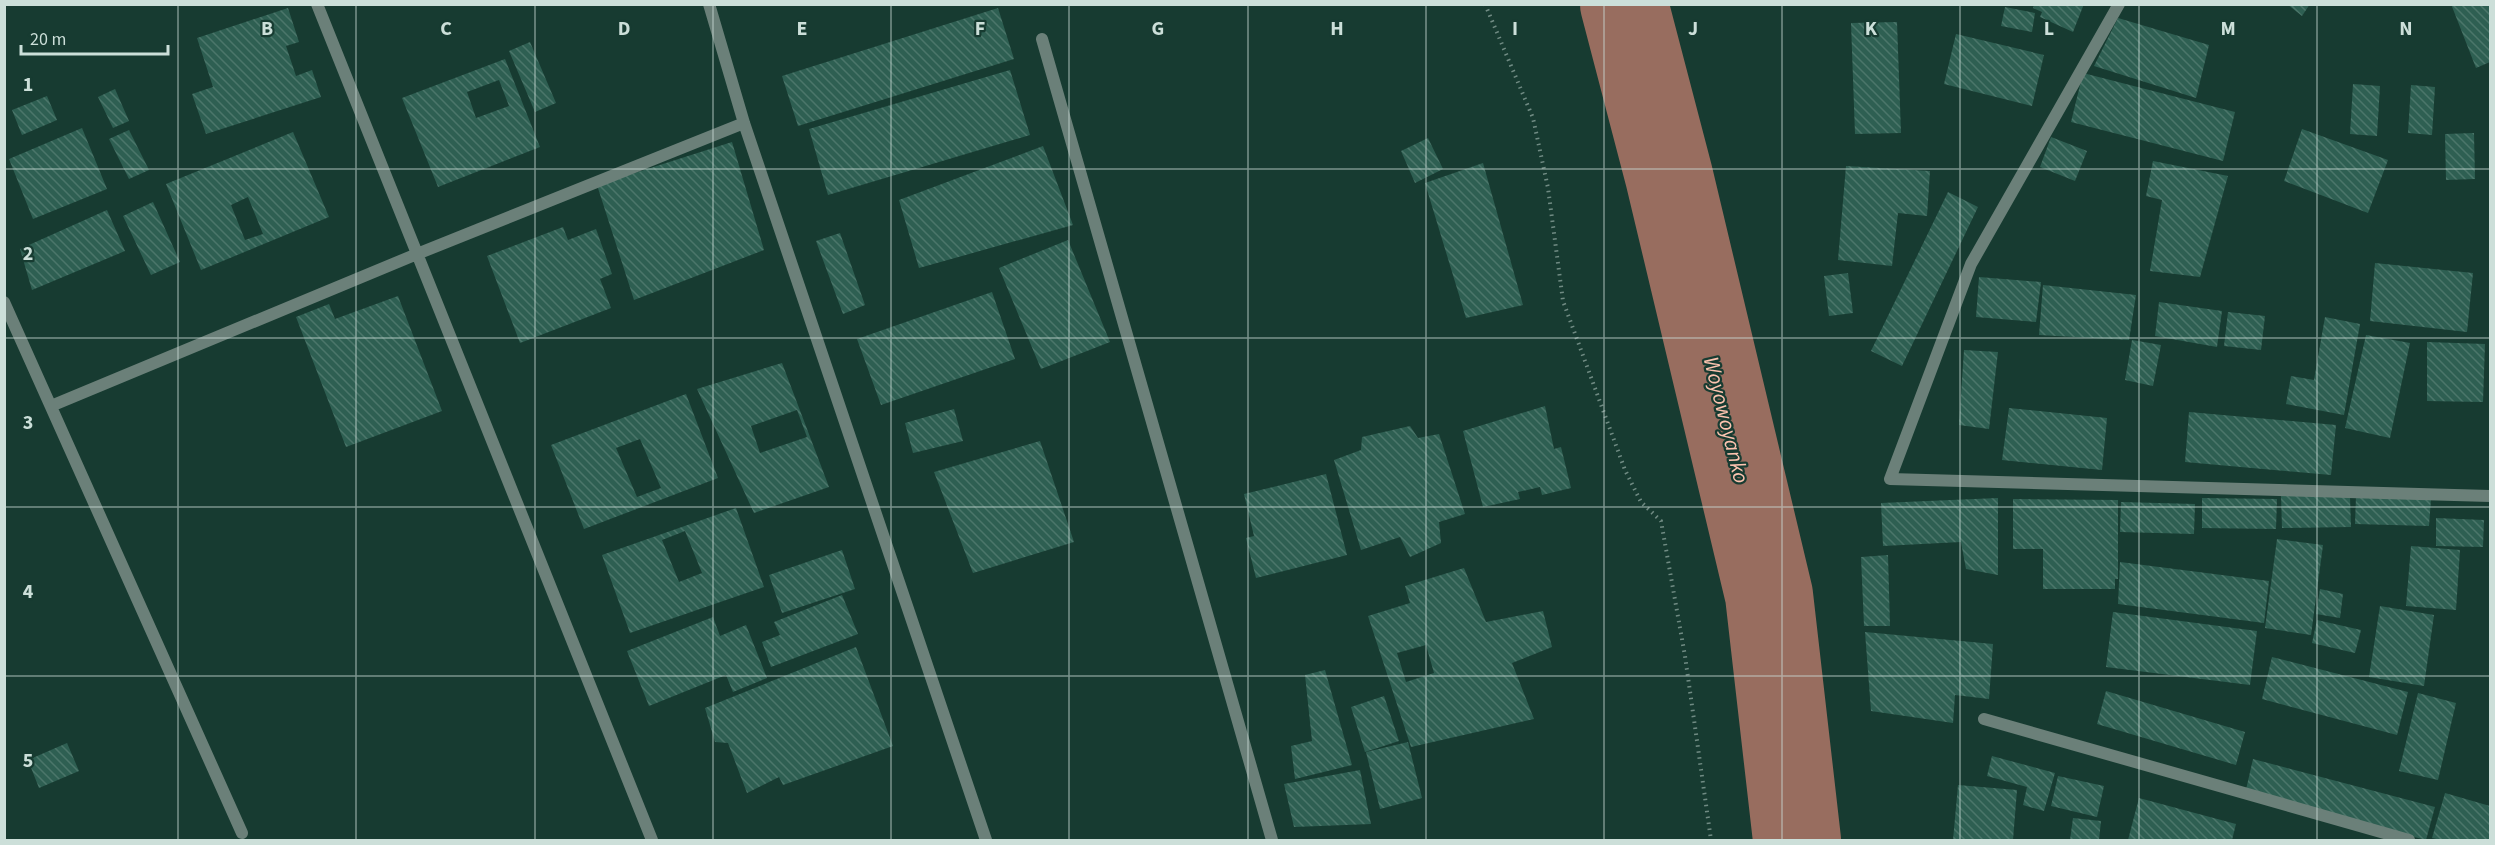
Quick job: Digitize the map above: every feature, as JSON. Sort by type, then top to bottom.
[{"type":"street","points":[[317,4],[652,840]]},
{"type":"street","points":[[709,4],[744,123],[986,840]]},
{"type":"street","points":[[2119,4],[1971,264],[1890,479],[2490,496]]},
{"type":"street","points":[[1042,39],[1272,840]]},
{"type":"street","points":[[51,406],[417,254],[744,123]]},
{"type":"street","points":[[4,303],[242,833]]},
{"type":"street","points":[[1984,719],[2409,840]]},
{"type":"path","points":[[1485,4],[1533,118],[1548,188],[1563,301],[1625,470],[1641,502],[1661,521],[1686,667],[1710,840]]},
{"type":"building","points":[[2034,4],[2084,4],[2073,32],[2040,17],[2042,12],[2033,8]]},
{"type":"building","points":[[2287,4],[2310,4],[2302,16]]},
{"type":"building","points":[[2451,4],[2490,4],[2490,62],[2476,68]]},
{"type":"building","points":[[2005,7],[2035,13],[2032,32],[2001,26]]},
{"type":"building","points":[[288,8],[299,42],[286,46],[296,76],[312,70],[321,97],[206,134],[192,94],[213,87],[197,38]]},
{"type":"building","points":[[998,8],[1014,59],[798,126],[782,76]]},
{"type":"building","points":[[2118,18],[2209,45],[2196,98],[2094,66]]},
{"type":"building","points":[[1897,22],[1901,133],[1855,134],[1851,23]]},
{"type":"building","points":[[1956,34],[2044,55],[2032,106],[1944,84]]},
{"type":"building","points":[[530,42],[556,103],[535,112],[509,51]]},
{"type":"building","points":[[505,59],[540,147],[438,187],[402,98]],"holes":[[[499,80],[509,106],[476,118],[467,92]]]},
{"type":"building","points":[[1010,70],[1030,135],[828,195],[809,129]]},
{"type":"building","points":[[2083,73],[2235,112],[2223,161],[2071,122]]},
{"type":"building","points":[[2353,84],[2380,86],[2377,136],[2350,134]]},
{"type":"building","points":[[2411,85],[2435,87],[2432,135],[2408,133]]},
{"type":"building","points":[[115,89],[129,121],[113,128],[98,97]]},
{"type":"building","points":[[47,96],[57,120],[22,135],[12,110]]},
{"type":"building","points":[[82,128],[107,189],[33,219],[9,159]]},
{"type":"building","points":[[2302,129],[2388,160],[2368,213],[2284,181]]},
{"type":"building","points":[[129,130],[149,170],[129,179],[109,139]]},
{"type":"building","points":[[293,132],[329,217],[201,270],[166,184]],"holes":[[[248,197],[263,234],[245,240],[231,205]]]},
{"type":"building","points":[[2474,133],[2475,179],[2446,180],[2445,134]]},
{"type":"building","points":[[2051,137],[2087,151],[2075,181],[2040,167]]},
{"type":"building","points":[[1428,138],[1443,169],[1415,183],[1401,151]]},
{"type":"building","points":[[732,142],[764,250],[634,300],[597,185]]},
{"type":"building","points":[[1043,146],[1073,225],[919,268],[899,200]]},
{"type":"building","points":[[2153,161],[2228,176],[2200,277],[2150,271],[2162,200],[2146,196]]},
{"type":"building","points":[[1483,163],[1523,305],[1466,318],[1425,183]]},
{"type":"building","points":[[1846,166],[1930,171],[1927,216],[1898,213],[1892,266],[1838,260]]},
{"type":"building","points":[[1948,192],[1978,207],[1902,366],[1871,351]]},
{"type":"building","points":[[153,202],[180,262],[151,275],[123,216]]},
{"type":"building","points":[[107,210],[125,251],[32,290],[20,249]]},
{"type":"building","points":[[563,227],[568,240],[596,229],[612,274],[600,279],[611,308],[520,343],[487,256]]},
{"type":"building","points":[[840,233],[865,305],[843,314],[816,241]]},
{"type":"building","points":[[1068,240],[1110,342],[1041,369],[999,268]]},
{"type":"building","points":[[2375,263],[2473,273],[2467,332],[2370,321]]},
{"type":"building","points":[[1848,273],[1853,313],[1829,316],[1824,276]]},
{"type":"building","points":[[1979,277],[2041,282],[2036,322],[1976,317]]},
{"type":"building","points":[[2043,285],[2136,295],[2129,340],[2039,335]]},
{"type":"building","points":[[992,292],[1015,359],[881,405],[857,339]]},
{"type":"building","points":[[398,296],[442,411],[346,447],[296,317],[329,304],[335,319]]},
{"type":"building","points":[[2159,302],[2222,311],[2217,347],[2155,336]]},
{"type":"building","points":[[2228,312],[2265,316],[2261,350],[2224,346]]},
{"type":"building","points":[[2325,317],[2360,324],[2344,415],[2286,404],[2291,376],[2314,380]]},
{"type":"building","points":[[2366,335],[2410,343],[2390,438],[2345,428]]},
{"type":"building","points":[[2132,340],[2161,345],[2153,386],[2125,380]]},
{"type":"building","points":[[2427,342],[2485,344],[2483,402],[2427,401]]},
{"type":"building","points":[[1964,350],[1998,352],[1989,429],[1959,425]]},
{"type":"building","points":[[782,363],[829,487],[754,513],[697,389]],"holes":[[[797,410],[807,437],[760,453],[751,426]]]},
{"type":"building","points":[[686,394],[718,478],[584,529],[551,445]],"holes":[[[640,439],[661,488],[637,497],[616,448]]]},
{"type":"building","points":[[1545,406],[1554,449],[1561,447],[1571,488],[1542,495],[1540,487],[1518,492],[1520,499],[1483,507],[1463,431]]},
{"type":"building","points":[[2009,408],[2107,418],[2102,470],[2002,460]]},
{"type":"building","points":[[954,409],[963,441],[913,453],[905,423]]},
{"type":"building","points":[[2189,412],[2336,425],[2331,475],[2185,462]]},
{"type":"building","points":[[1410,426],[1418,438],[1439,434],[1465,514],[1439,522],[1441,543],[1410,557],[1400,537],[1361,550],[1334,460],[1361,450],[1362,437]]},
{"type":"building","points":[[1040,441],[1074,542],[973,573],[934,472]]},
{"type":"building","points":[[1326,474],[1347,555],[1256,578],[1246,538],[1254,536],[1244,494]]},
{"type":"building","points":[[2281,496],[2350,496],[2351,527],[2282,528]]},
{"type":"building","points":[[2356,496],[2431,499],[2429,526],[2355,524]]},
{"type":"building","points":[[1998,498],[1998,575],[1966,569],[1961,542],[1883,546],[1881,503]]},
{"type":"building","points":[[2202,498],[2277,499],[2276,529],[2202,528]]},
{"type":"building","points":[[2013,499],[2118,500],[2118,579],[2115,579],[2115,589],[2043,589],[2043,549],[2013,549]]},
{"type":"building","points":[[2121,502],[2195,504],[2194,534],[2120,532]]},
{"type":"building","points":[[736,508],[764,587],[630,633],[602,555]],"holes":[[[685,531],[702,573],[679,582],[662,540]]]},
{"type":"building","points":[[2436,518],[2484,520],[2483,547],[2436,546]]},
{"type":"building","points":[[2277,539],[2323,545],[2311,635],[2265,628]]},
{"type":"building","points":[[2411,546],[2460,550],[2456,610],[2406,606]]},
{"type":"building","points":[[842,550],[855,589],[782,613],[769,575]]},
{"type":"building","points":[[1888,555],[1890,626],[1864,626],[1861,557]]},
{"type":"building","points":[[2120,562],[2269,581],[2264,623],[2118,604]]},
{"type":"building","points":[[1464,568],[1486,622],[1543,611],[1552,647],[1512,663],[1534,719],[1411,747],[1368,616],[1410,603],[1405,586]],"holes":[[[1426,645],[1434,673],[1406,682],[1397,653]]]},
{"type":"building","points":[[2320,589],[2343,594],[2340,618],[2316,614]]},
{"type":"building","points":[[842,595],[858,634],[771,667],[762,642],[780,635],[774,622]]},
{"type":"building","points":[[2380,606],[2434,615],[2424,686],[2369,677]]},
{"type":"building","points":[[2113,612],[2257,631],[2250,685],[2106,667]]},
{"type":"building","points":[[713,617],[720,636],[746,625],[767,678],[733,692],[726,675],[649,706],[627,651]]},
{"type":"building","points":[[2317,620],[2361,630],[2355,653],[2312,643]]},
{"type":"building","points":[[1865,632],[1993,644],[1989,699],[1955,695],[1953,723],[1871,711]]},
{"type":"building","points":[[856,647],[893,746],[783,785],[779,777],[747,793],[728,743],[715,742],[705,708]]},
{"type":"building","points":[[2272,657],[2408,692],[2397,735],[2262,699]]},
{"type":"building","points":[[1325,670],[1352,765],[1295,779],[1291,746],[1312,741],[1305,675]]},
{"type":"building","points":[[2106,691],[2245,732],[2236,765],[2097,724]]},
{"type":"building","points":[[2418,693],[2456,703],[2438,780],[2399,771]]},
{"type":"building","points":[[1384,696],[1399,741],[1365,752],[1351,707]]},
{"type":"building","points":[[1408,742],[1422,798],[1380,809],[1366,752]]},
{"type":"building","points":[[67,743],[79,771],[39,788],[28,760]]},
{"type":"building","points":[[1992,756],[2055,773],[2044,811],[2023,805],[2027,787],[1987,776]]},
{"type":"building","points":[[2253,759],[2435,807],[2426,840],[2245,794]]},
{"type":"building","points":[[1360,770],[1371,824],[1294,827],[1284,784]]},
{"type":"building","points":[[2058,776],[2104,786],[2097,817],[2051,806]]},
{"type":"building","points":[[1958,785],[2017,790],[2013,840],[1953,840]]},
{"type":"building","points":[[2445,793],[2490,806],[2490,840],[2432,838]]},
{"type":"building","points":[[2139,798],[2236,824],[2232,840],[2128,840]]},
{"type":"building","points":[[2073,818],[2101,821],[2099,840],[2070,840]]},
{"type":"waterway","name":"Woyowoyanko","points":[[1624,4],[1669,176],[1769,595],[1797,840]]}]
